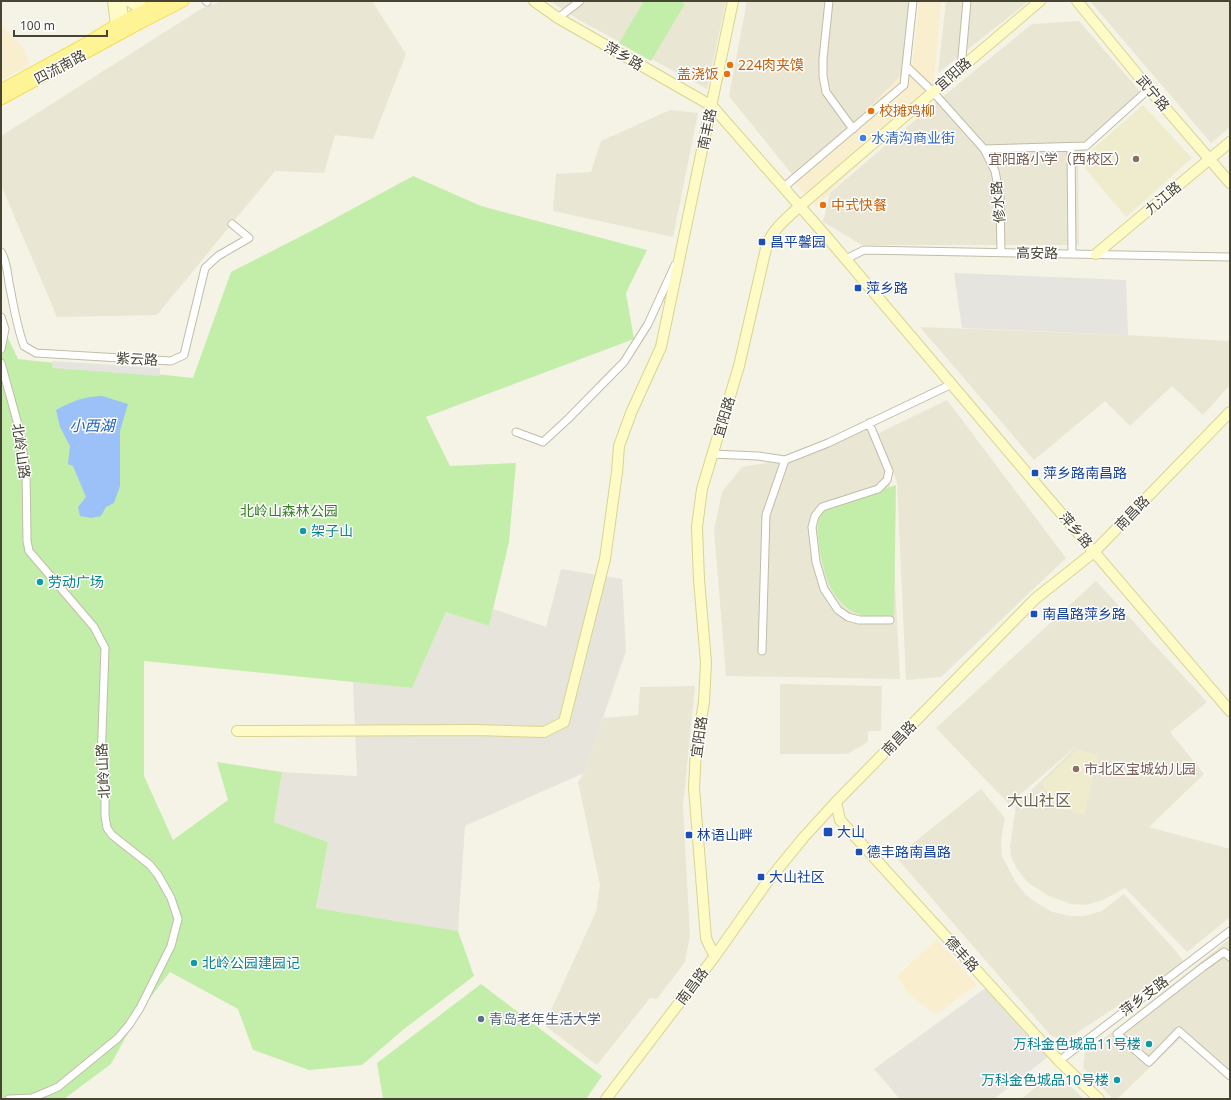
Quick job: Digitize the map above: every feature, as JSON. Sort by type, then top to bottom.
[{"type":"main road","name":"四流南路","points":[[1,99],[120,28],[148,8],[162,1]]},
{"type":"main road","name":"四流南路","points":[[1,90],[85,44],[183,1]]},
{"type":"street","points":[[113,1],[120,28]]},
{"type":"street","points":[[120,28],[121,1]]},
{"type":"street","points":[[129,1],[135,5],[148,8]]},
{"type":"street","name":"萍乡路","points":[[534,1],[558,18],[712,106],[846,259],[1230,711]]},
{"type":"street","points":[[558,18],[580,1]]},
{"type":"street","name":"南丰路","points":[[237,731],[476,730],[544,732],[564,722],[605,560],[619,446],[630,413],[661,347],[733,1]]},
{"type":"street","points":[[828,1],[823,59],[823,76],[826,92],[853,129]]},
{"type":"street","points":[[784,187],[904,85],[913,1]]},
{"type":"street","points":[[961,68],[967,1]]},
{"type":"street","name":"宜阳路","points":[[715,956],[706,938],[694,788],[696,749],[704,702],[706,662],[697,527],[702,489],[739,366],[767,244],[770,236],[777,227],[800,206],[1040,1]]},
{"type":"street","name":"武宁路","points":[[1077,1],[1149,89],[1230,183]]},
{"type":"street","name":"修水路","points":[[906,66],[984,149],[995,171],[1000,197],[1001,252]]},
{"type":"street","points":[[984,149],[1086,146],[1149,89]]},
{"type":"street","name":"九江路","points":[[1096,254],[1230,142]]},
{"type":"street","points":[[1071,147],[1072,254]]},
{"type":"street","name":"紫云路","points":[[1,252],[6,259],[18,329],[24,346],[36,353],[171,361],[184,355],[205,268],[218,256],[249,238],[232,224]]},
{"type":"street","name":"高安路","points":[[846,259],[864,250],[1230,257]]},
{"type":"street","points":[[516,432],[543,442],[568,420],[624,362],[648,324],[679,257]]},
{"type":"street","points":[[1,317],[5,329],[1,349]]},
{"type":"street","name":"北岭山路","points":[[1,363],[17,421],[26,469],[27,541],[29,552],[94,627],[105,648],[101,763],[105,774],[105,816],[107,828],[112,835],[150,865],[158,875],[171,898],[178,919],[171,946],[140,1008],[118,1038],[58,1087],[32,1098],[9,1099]]},
{"type":"street","points":[[712,454],[758,456],[785,460],[828,443],[952,384]]},
{"type":"street","name":"南昌路","points":[[606,1099],[715,956],[768,882],[804,837],[836,802],[1035,599],[1094,552],[1230,412]]},
{"type":"street","points":[[869,423],[889,472],[887,480],[878,489],[822,507],[815,516],[812,527],[816,562],[824,589],[838,610],[848,618],[859,620],[890,620]]},
{"type":"street","points":[[762,651],[766,515],[785,460]]},
{"type":"street","name":"德丰路","points":[[836,802],[840,820],[1059,1061],[1098,1099]]},
{"type":"street","name":"萍乡支路","points":[[1059,1061],[1230,931]]},
{"type":"street","points":[[1230,958],[1224,952],[1117,1034],[1149,1062],[1179,1031],[1230,1076]]},
{"type":"street","points":[[1194,959],[1203,967]]},
{"type":"street","points":[[1188,963],[1197,972]]},
{"type":"shaded area","points":[[222,1],[372,1],[406,54],[373,139],[335,135],[324,173],[275,171],[157,315],[57,317],[1,185],[1,136],[201,9]]},
{"type":"shaded area","points":[[550,1],[726,1],[707,89],[579,20]]},
{"type":"shaded area","points":[[747,1],[913,1],[904,85],[795,178],[729,96]]},
{"type":"shaded area","name":"水清沟商业街","points":[[919,1],[941,1],[933,92],[816,206],[795,183],[913,63]]},
{"type":"shaded area","points":[[946,1],[1029,1],[938,73]]},
{"type":"shaded area","points":[[1090,1],[1230,1],[1230,127],[1211,143]]},
{"type":"shaded area","points":[[1079,21],[1145,97],[1078,158],[1079,245],[862,245],[823,222],[830,193],[929,108],[1032,24]]},
{"type":"shaded area","points":[[1,25],[25,50],[29,65],[1,80]]},
{"type":"shaded area","name":"宜阳路小学（西校区）","points":[[1143,105],[1192,158],[1126,217],[1079,161]]},
{"type":"shaded area","points":[[670,110],[698,113],[673,237],[553,211],[556,174],[591,172],[601,141]]},
{"type":"shaded area","points":[[954,273],[1126,280],[1128,335],[962,328]]},
{"type":"shaded area","points":[[920,327],[1128,335],[1230,341],[1230,385],[1203,415],[1172,386],[1130,426],[1105,401],[1034,460]]},
{"type":"shaded area","points":[[53,361],[160,368],[160,376],[52,368]]},
{"type":"shaded area","points":[[947,400],[1066,558],[941,677],[906,680],[897,482],[877,434]]},
{"type":"shaded area","points":[[869,423],[889,471],[900,679],[726,676],[714,530],[722,492],[742,467],[785,460]]},
{"type":"shaded area","points":[[561,569],[622,579],[626,651],[584,773],[465,826],[458,931],[316,908],[328,842],[274,822],[282,772],[357,776],[353,682],[412,688],[446,612],[489,626],[493,609],[546,627]]},
{"type":"shaded area","points":[[1096,581],[1207,702],[1170,732],[1204,774],[1149,827],[1230,849],[1230,917],[1187,952],[1125,888],[1103,900],[1086,905],[1071,904],[1049,896],[1027,882],[1017,869],[1011,857],[1010,846],[1016,805],[1078,745],[1009,804],[936,728]]},
{"type":"shaded area","points":[[780,684],[882,686],[881,731],[868,731],[868,742],[847,754],[780,754]]},
{"type":"shaded area","name":"林语山畔","points":[[695,686],[683,806],[690,935],[685,962],[657,999],[650,998],[597,1065],[544,1025],[596,912],[600,885],[578,782],[584,773],[603,718],[638,715],[640,687]]},
{"type":"shaded area","name":"市北区宝城幼儿园","points":[[1078,749],[1098,755],[1084,815],[1053,806],[1042,783]]},
{"type":"shaded area","points":[[981,789],[1005,818],[1001,840],[1002,856],[1015,881],[1026,895],[1053,912],[1070,916],[1084,916],[1102,911],[1124,894],[1184,962],[1066,1040],[1051,1036],[896,857]]},
{"type":"shaded area","points":[[937,939],[977,985],[936,1014],[908,994],[897,976]]},
{"type":"shaded area","points":[[1230,939],[1230,1074],[1185,1034],[1117,1099],[1113,1099],[1083,1068],[1085,1053]]},
{"type":"shaded area","points":[[987,987],[1049,1056],[994,1099],[900,1099],[874,1069]]},
{"type":"shaded area","points":[[1045,1080],[1067,1083],[1084,1099],[1021,1099]]},
{"type":"green space","points":[[644,1],[681,1],[685,4],[651,61],[619,43]]},
{"type":"green space","name":"北岭山森林公园","points":[[413,176],[481,206],[647,250],[626,293],[634,339],[426,417],[450,466],[516,463],[509,542],[489,626],[446,612],[412,688],[144,661],[144,776],[173,840],[228,800],[217,762],[282,772],[274,822],[328,842],[316,908],[458,931],[474,976],[404,1029],[362,1065],[309,1070],[253,1050],[238,1009],[170,972],[140,1011],[111,1064],[64,1099],[1,1099],[1,323],[18,359],[193,378],[231,272],[317,228]]},
{"type":"green space","points":[[896,485],[894,619],[862,615],[845,606],[836,597],[830,586],[820,551],[818,523],[821,513],[825,509]]},
{"type":"green space","points":[[481,984],[602,1076],[586,1099],[383,1099],[377,1063]]},
{"type":"water","name":"小西湖","points":[[102,396],[128,404],[120,431],[120,486],[114,503],[106,507],[101,516],[91,518],[80,516],[78,507],[86,497],[73,466],[68,464],[70,446],[60,427],[56,410],[78,400]]},
{"type":"place","name":"224肉夹馍","points":[[730,65]]},
{"type":"place","name":"盖浇饭","points":[[727,74]]},
{"type":"place","name":"校摊鸡柳","points":[[871,111]]},
{"type":"place","name":"水清沟商业街","points":[[863,138]]},
{"type":"place","name":"宜阳路小学（西校区）","points":[[1136,159]]},
{"type":"place","name":"中式快餐","points":[[823,205]]},
{"type":"place","name":"昌平馨园","points":[[762,242]]},
{"type":"place","name":"萍乡路","points":[[858,288]]},
{"type":"place","name":"萍乡路南昌路","points":[[1035,473]]},
{"type":"place","name":"架子山","points":[[303,531]]},
{"type":"place","name":"劳动广场","points":[[40,582]]},
{"type":"place","name":"南昌路萍乡路","points":[[1034,614]]},
{"type":"place","name":"市北区宝城幼儿园","points":[[1076,769]]},
{"type":"place","name":"大山","points":[[828,832]]},
{"type":"place","name":"林语山畔","points":[[689,835]]},
{"type":"place","name":"德丰路南昌路","points":[[859,852]]},
{"type":"place","name":"大山社区","points":[[761,877]]},
{"type":"place","name":"北岭公园建园记","points":[[194,963]]},
{"type":"place","name":"青岛老年生活大学","points":[[481,1019]]},
{"type":"place","name":"万科金色城品11号楼","points":[[1149,1044]]},
{"type":"place","name":"万科金色城品10号楼","points":[[1117,1080]]},
{"type":"district","name":"大山社区","points":[[1039,800]]}]
